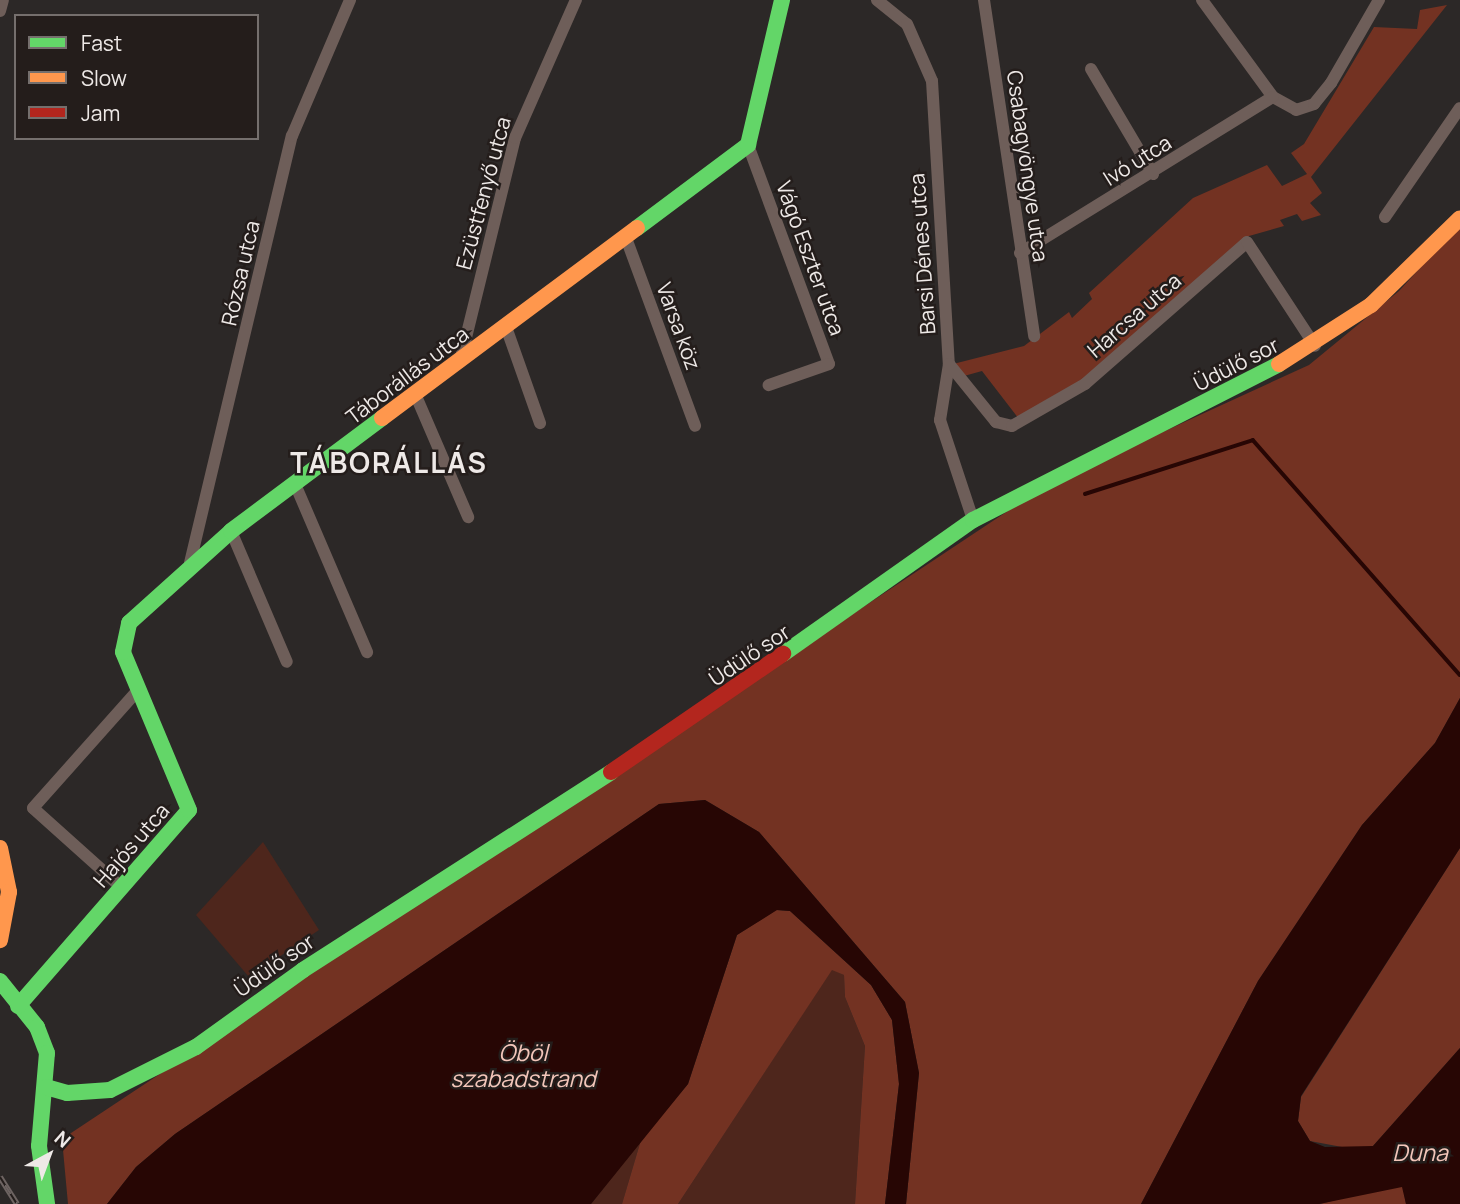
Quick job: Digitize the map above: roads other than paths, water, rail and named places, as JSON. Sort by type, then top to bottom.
[{"type":"street","points":[[0,10],[4,0]]},
{"type":"street","name":"Rózsa utca","points":[[190,563],[292,136],[351,0]]},
{"type":"street","name":"Ezüstfenyő utca","points":[[460,364],[515,138],[576,0]]},
{"type":"street","points":[[748,145],[782,0]]},
{"type":"street","name":"Csabagyöngye utca","points":[[984,0],[1034,336]]},
{"type":"street","points":[[1202,0],[1273,97],[1296,110],[1314,104],[1378,0]]},
{"type":"street","name":"Barsi Dénes utca","points":[[885,2],[919,42],[932,81],[948,364],[940,420],[973,520]]},
{"type":"street","points":[[1091,69],[1153,174]]},
{"type":"street","name":"Ivó utca","points":[[1020,253],[1153,174],[1273,97]]},
{"type":"street","points":[[1385,217],[1460,108]]},
{"type":"street","name":"Táborállás utca","points":[[138,690],[122,636],[154,594],[232,531],[460,364],[748,145]]},
{"type":"street","name":"Vágó Eszter utca","points":[[748,145],[829,364],[769,385]]},
{"type":"street","name":"Üdülő sor","points":[[46,1087],[77,1094],[110,1090],[196,1046],[303,970],[663,739],[973,520],[1315,346],[1371,305],[1460,218]]},
{"type":"street","name":"Varsa köz","points":[[626,238],[695,426]]},
{"type":"street","name":"Harcsa utca","points":[[948,364],[996,422],[1012,426],[1084,384],[1247,242],[1315,346]]},
{"type":"street","points":[[506,327],[540,422]]},
{"type":"street","points":[[416,396],[468,517]]},
{"type":"street","points":[[295,484],[367,652]]},
{"type":"street","points":[[232,531],[288,662]]},
{"type":"street","points":[[121,887],[33,808],[138,690]]},
{"type":"street","name":"Hajós utca","points":[[17,1005],[189,810],[138,690]]},
{"type":"street","points":[[0,940],[8,900],[1,857]]},
{"type":"street","points":[[0,982],[45,1045],[46,1087],[39,1146],[47,1204]]},
{"type":"street","points":[[0,994],[17,1005]]},
{"type":"water","name":"Duna","points":[[1460,698],[1460,848],[1301,1096],[1298,1121],[1310,1141],[1325,1147],[1373,1146],[1460,1048],[1460,1204],[1406,1204],[1402,1187],[1319,1204],[1141,1204],[1258,981],[1362,825],[1435,743]]},
{"type":"water","name":"Öböl szabadstrand","points":[[705,800],[759,832],[905,1002],[919,1073],[906,1204],[885,1204],[899,1084],[892,1020],[871,985],[790,911],[777,910],[737,935],[688,1084],[591,1204],[107,1204],[136,1167],[175,1134],[659,804]]},
{"type":"waterway","points":[[1085,494],[1253,440],[1460,675]]},
{"type":"railway","points":[[0,1177],[17,1204]]},
{"type":"district","name":"TÁBORÁLLÁS","points":[[389,462]]}]
